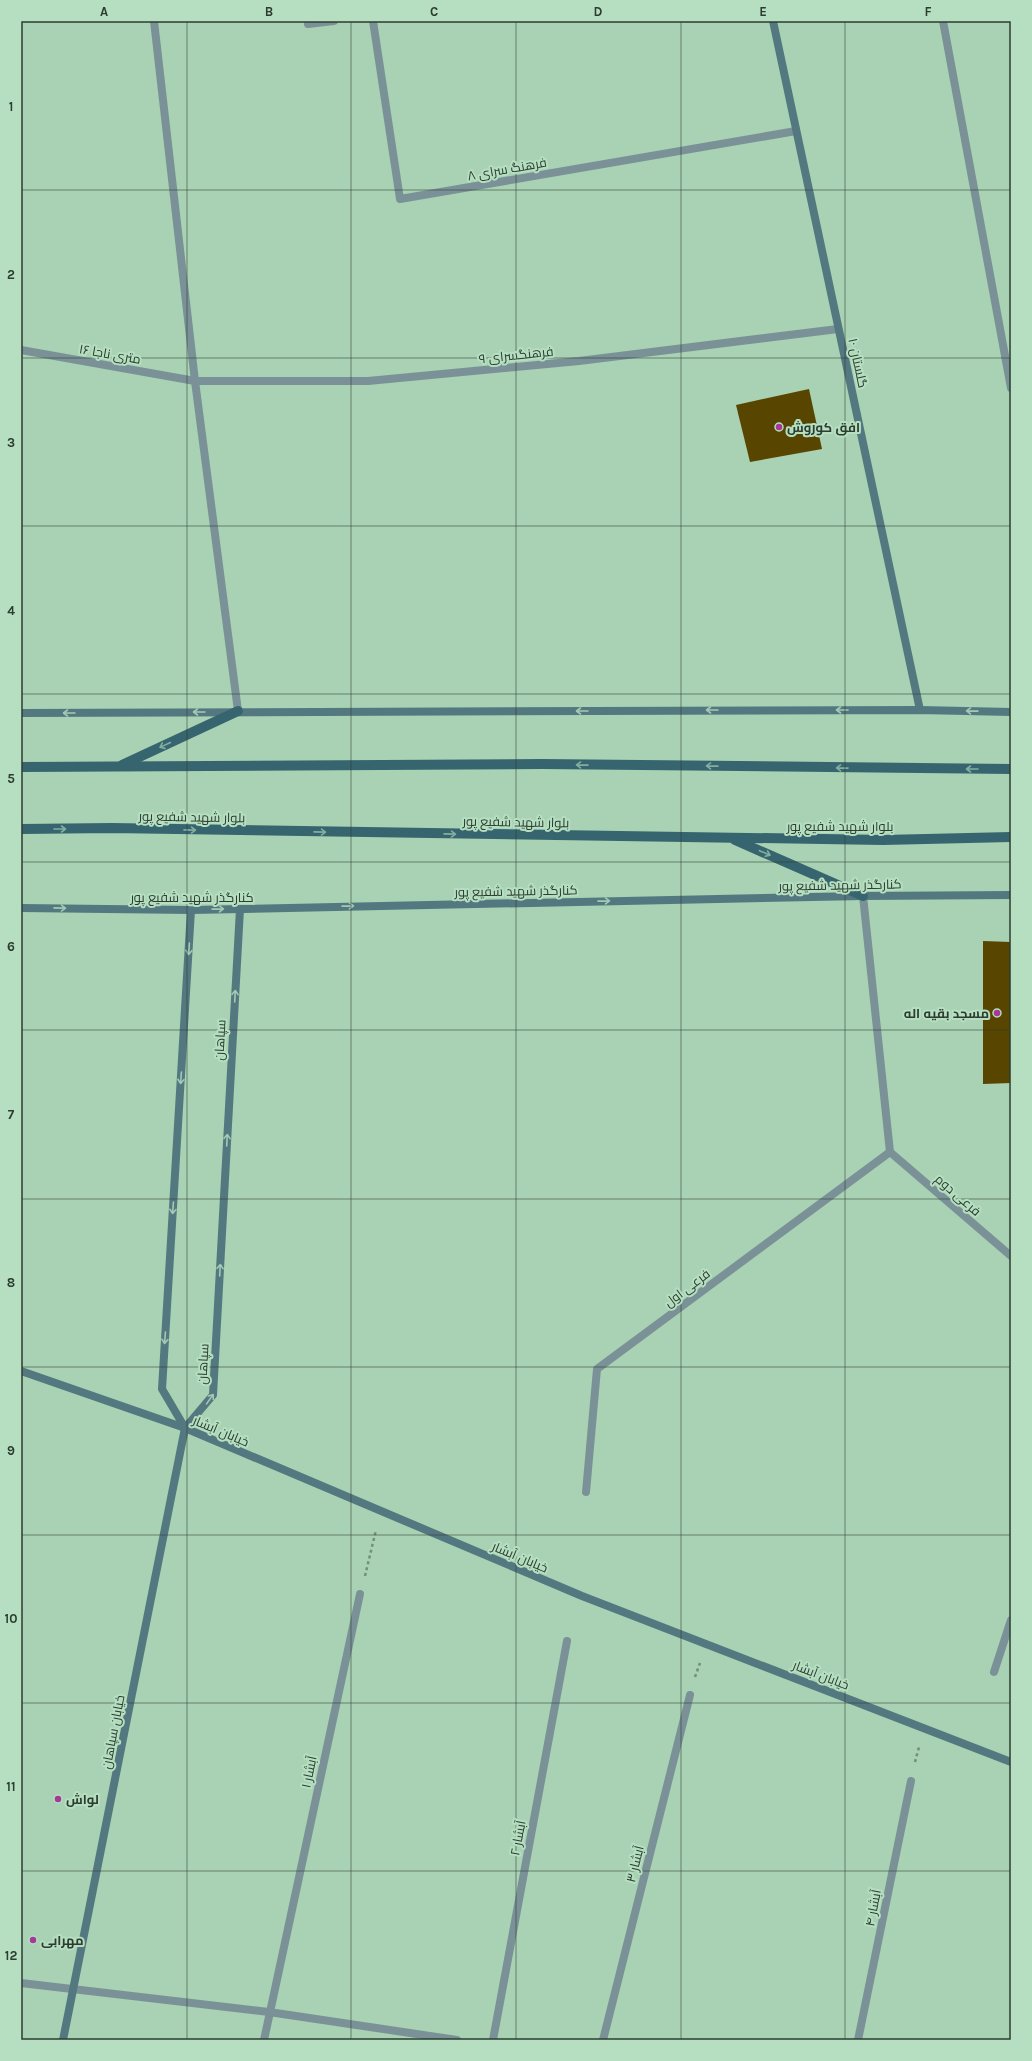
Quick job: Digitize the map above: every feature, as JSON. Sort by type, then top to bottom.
[{"type":"main road","points":[[118,767],[238,711]]},
{"type":"main road","points":[[21,767],[542,764],[1011,769]]},
{"type":"main road","name":"بلوار شهید شفیع پور","points":[[21,829],[120,828],[883,840],[1011,837]]},
{"type":"main road","points":[[729,838],[863,896]]},
{"type":"street","points":[[154,21],[195,381],[238,711]]},
{"type":"street","points":[[308,24],[334,21]]},
{"type":"street","name":"فرهنگ سرای ۸","points":[[374,21],[400,199],[796,131]]},
{"type":"street","name":"گلستان ۱۰","points":[[772,21],[920,710]]},
{"type":"street","points":[[943,21],[1011,388]]},
{"type":"street","name":"فرهنگسرای ۹","points":[[195,381],[368,382],[579,361],[838,329]]},
{"type":"street","name":"۱۶ متری ناجا","points":[[21,350],[195,381]]},
{"type":"street","points":[[21,713],[238,711],[920,710],[1011,712]]},
{"type":"street","name":"کنارگذر شهید شفیع پور","points":[[21,908],[191,910],[863,896],[1011,895]]},
{"type":"street","points":[[863,896],[890,1152]]},
{"type":"street","name":"سپاهان","points":[[185,1428],[213,1395],[240,909]]},
{"type":"street","points":[[185,1428],[162,1389],[191,910]]},
{"type":"street","name":"فرعی دوم","points":[[890,1152],[1011,1256]]},
{"type":"street","name":"فرعی اول","points":[[586,1492],[597,1369],[890,1152]]},
{"type":"street","name":"خیابان آبشار","points":[[21,1371],[185,1428],[582,1596],[1011,1762]]},
{"type":"street","name":"خیابان سپاهان","points":[[63,2040],[185,1428]]},
{"type":"street","name":"آبشار ۱","points":[[264,2040],[360,1594]]},
{"type":"street","points":[[994,1672],[1011,1620]]},
{"type":"street","name":"آبشار ۲","points":[[493,2040],[567,1641]]},
{"type":"street","name":"آبشار ۳","points":[[603,2040],[690,1694]]},
{"type":"street","name":"آبشار ۴","points":[[858,2040],[911,1781]]},
{"type":"street","points":[[21,1983],[269,2012],[457,2040]]},
{"type":"path","points":[[360,1594],[380,1510]]},
{"type":"path","points":[[690,1694],[706,1643]]},
{"type":"path","points":[[911,1781],[924,1728]]},
{"type":"building","name":"افق کوروش","points":[[809,389],[822,449],[750,462],[736,405]]},
{"type":"building","name":"مسجد بقیه اله","points":[[983,941],[1011,942],[1011,1083],[983,1084]]},
{"type":"place","name":"افق کوروش","points":[[779,427]]},
{"type":"place","name":"مسجد بقیه اله","points":[[997,1013]]},
{"type":"place","name":"لواش","points":[[58,1799]]},
{"type":"place","name":"مهرابی","points":[[33,1940]]}]
